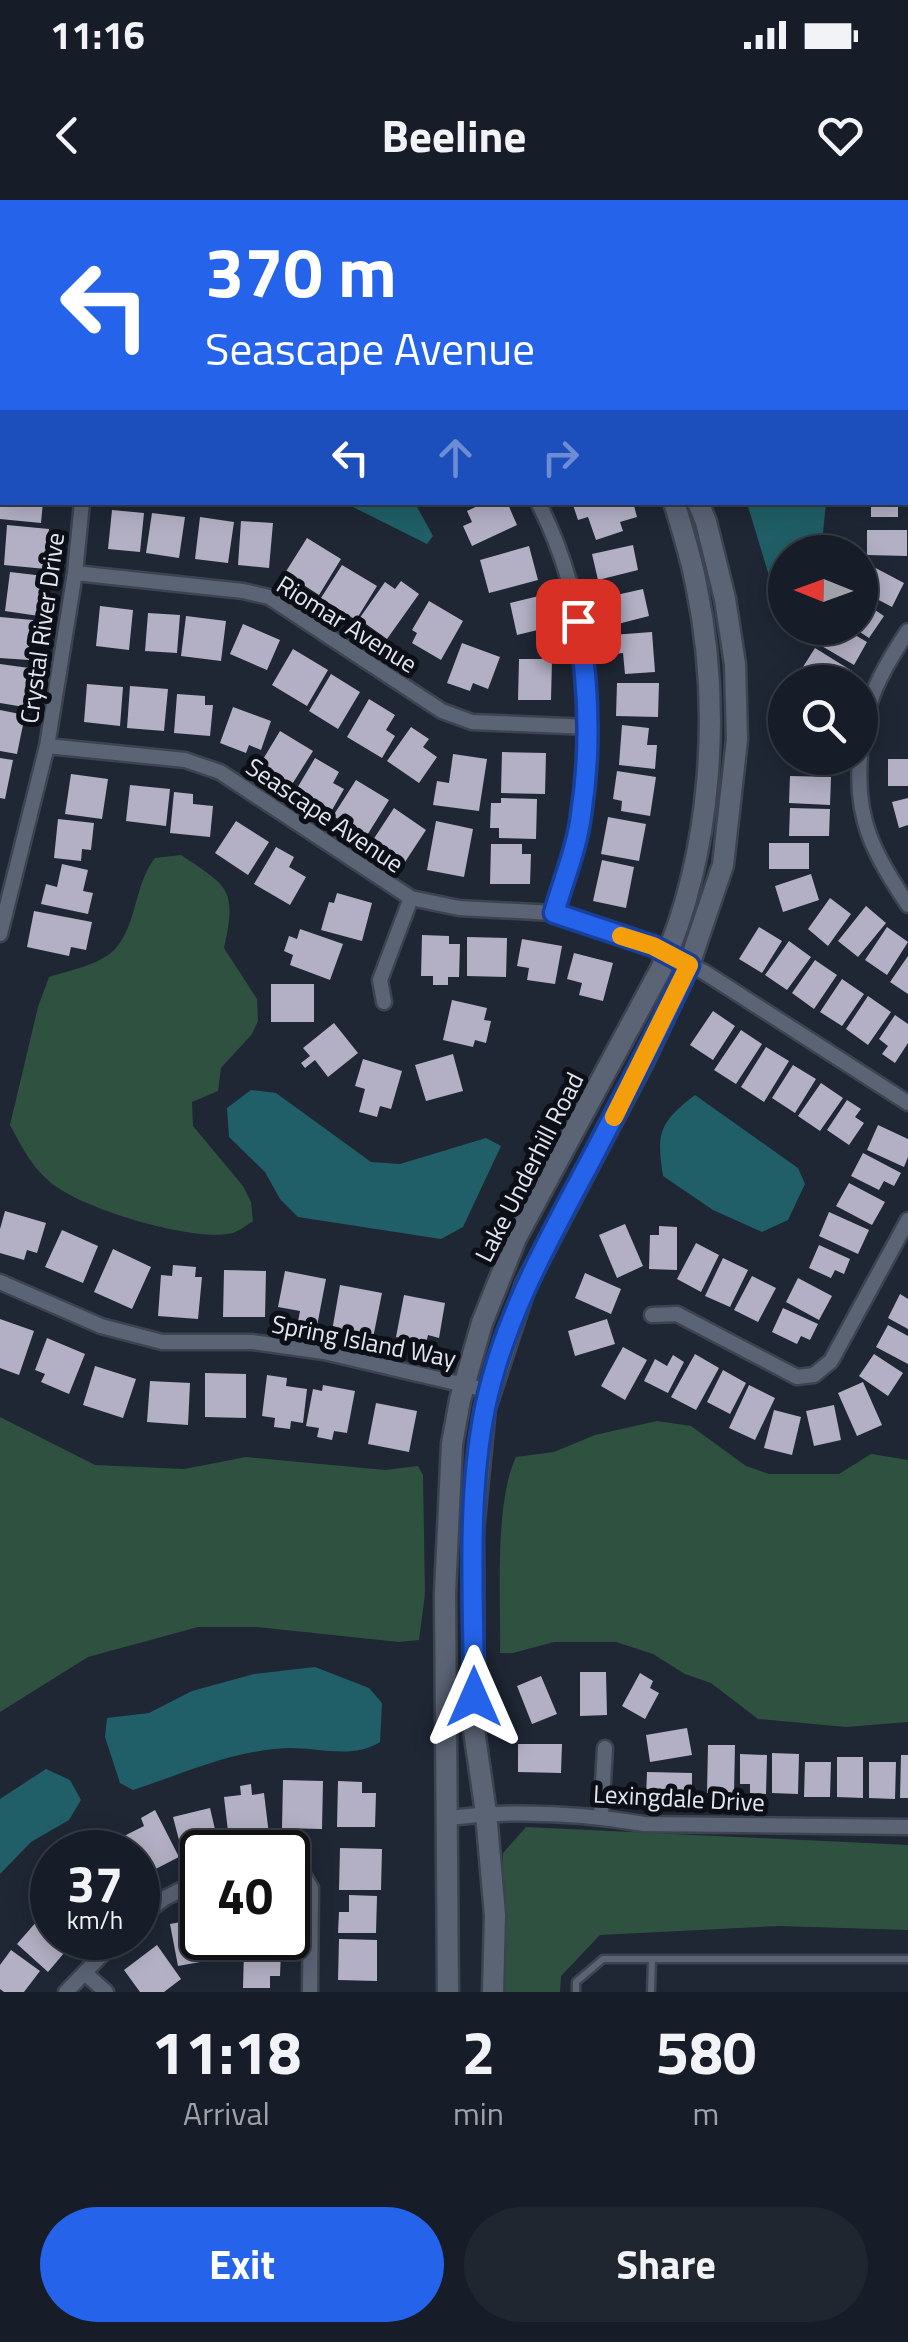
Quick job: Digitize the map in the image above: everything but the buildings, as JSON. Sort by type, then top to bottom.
[{"type":"street","name":"Crystal River Drive","points":[[0,934],[46,746],[75,573],[82,505]]},
{"type":"street","points":[[539,505],[572,587],[584,655],[588,726],[581,818],[554,913]]},
{"type":"street","name":"Lake Underhill Road","points":[[448,1992],[444,1697],[452,1444],[482,1322],[516,1238],[667,954],[694,859],[705,796],[707,657],[696,584],[675,505]]},
{"type":"street","name":"Lake Underhill Road","points":[[494,1992],[495,1914],[474,1730],[473,1530],[480,1448],[490,1391],[526,1284],[643,1062],[689,965],[723,865],[738,739],[735,664],[725,599],[699,505]]},
{"type":"street","name":"Riomar Avenue","points":[[75,573],[269,598],[442,710],[472,722],[588,726]]},
{"type":"street","points":[[878,678],[908,632]]},
{"type":"street","name":"Seascape Avenue","points":[[46,746],[184,760],[220,772],[411,898],[459,908],[554,913],[667,954],[908,1103]]},
{"type":"street","points":[[858,775],[857,792],[874,852],[908,905]]},
{"type":"street","points":[[384,1002],[380,980],[411,898]]},
{"type":"street","points":[[652,1315],[677,1314],[797,1377],[814,1376],[831,1360],[908,1220]]},
{"type":"street","name":"Spring Island Way","points":[[0,1282],[101,1326],[162,1342],[252,1342],[324,1352],[490,1391]]},
{"type":"street","points":[[602,1816],[606,1748]]},
{"type":"street","name":"Lexingdale Drive","points":[[448,1818],[486,1813],[602,1816],[644,1824],[908,1828]]},
{"type":"street","points":[[310,1886],[310,1992]]},
{"type":"street","points":[[66,1992],[97,1960]]},
{"type":"street","points":[[84,1973],[106,1992]]},
{"type":"lane","points":[[576,1992],[576,1982],[603,1959],[908,1959]]},
{"type":"lane","points":[[651,1992],[652,1961]]},
{"type":"shaded area","points":[[349,505],[416,505],[433,536],[427,544]]},
{"type":"shaded area","points":[[748,505],[826,505],[823,535],[768,535],[768,572]]},
{"type":"shaded area","points":[[181,855],[225,891],[230,913],[224,948],[257,999],[258,1021],[252,1034],[221,1068],[218,1091],[192,1102],[193,1126],[243,1186],[251,1202],[253,1221],[233,1233],[215,1235],[166,1228],[85,1202],[43,1176],[10,1125],[49,977],[92,964],[114,950],[127,930],[143,880],[155,858]]},
{"type":"shaded area","points":[[251,1090],[276,1093],[371,1162],[400,1164],[486,1138],[501,1146],[463,1227],[441,1239],[298,1217],[280,1199],[265,1172],[229,1137],[227,1108]]},
{"type":"shaded area","points":[[695,1095],[798,1168],[805,1184],[788,1220],[762,1232],[713,1210],[663,1176],[663,1129]]},
{"type":"shaded area","points":[[0,1417],[95,1465],[184,1469],[246,1457],[385,1470],[418,1466],[423,1475],[425,1594],[419,1640],[399,1642],[257,1627],[198,1627],[88,1657],[0,1712]]},
{"type":"shaded area","points":[[657,1421],[691,1426],[746,1466],[769,1474],[839,1474],[871,1454],[908,1460],[908,1722],[846,1727],[758,1719],[711,1683],[685,1674],[653,1654],[616,1642],[554,1642],[500,1653],[504,1500],[516,1457],[554,1452],[595,1435]]},
{"type":"shaded area","points":[[315,1667],[369,1688],[382,1703],[380,1742],[348,1751],[290,1748],[248,1753],[133,1790],[120,1783],[105,1737],[107,1718],[149,1713],[192,1691],[254,1674]]},
{"type":"shaded area","points":[[46,1769],[70,1780],[81,1800],[69,1820],[52,1830],[30,1830],[30,1843],[0,1874],[0,1799]]},
{"type":"shaded area","points":[[526,1827],[908,1845],[908,1930],[779,1926],[600,1935],[561,1976],[560,1992],[500,1992],[503,1853]]},
{"type":"slow traffic","points":[[614,1117],[689,965],[653,946],[621,936]]},
{"type":"route","points":[[474,1697],[473,1530],[480,1448],[490,1391],[526,1284],[643,1062],[689,965],[653,946],[554,913],[581,818],[584,788],[588,726],[578,621]]}]
